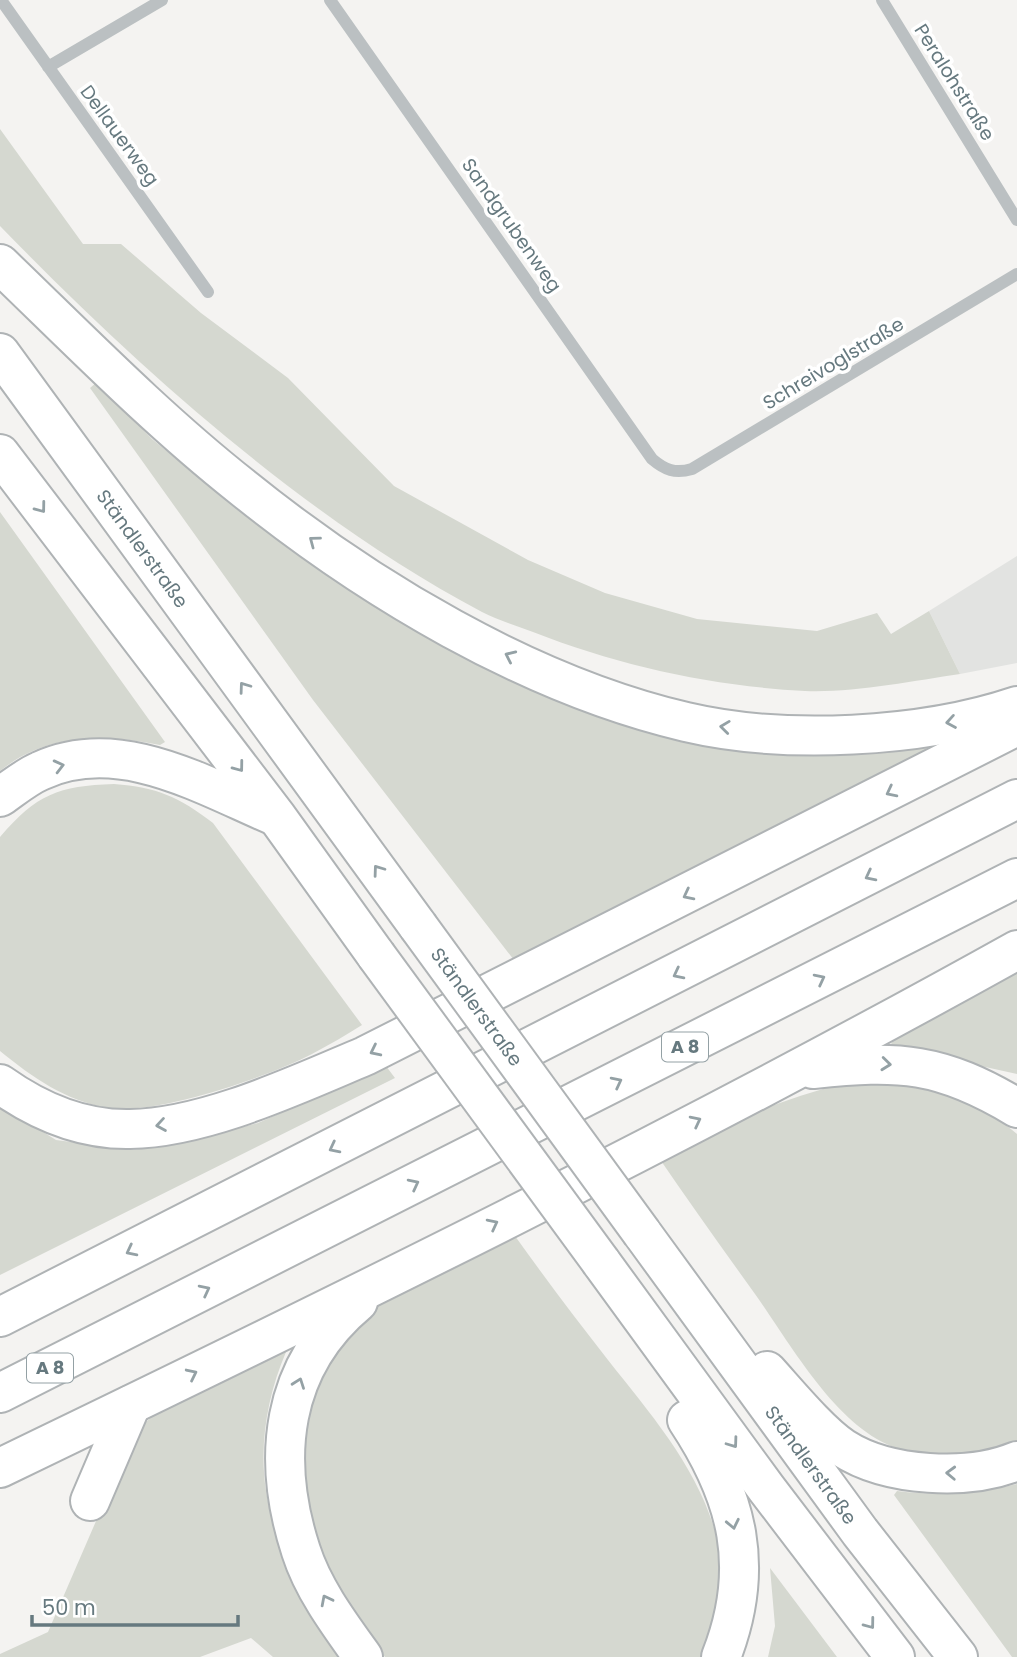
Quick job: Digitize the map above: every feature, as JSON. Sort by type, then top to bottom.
[{"type":"highway","points":[[0,264],[161,418],[242,487],[338,559],[455,630],[571,685],[687,722],[800,736],[899,731],[989,715],[1017,706]]},
{"type":"highway","name":"Ständlerstraße","points":[[0,353],[860,1532],[958,1657]]},
{"type":"highway","points":[[0,454],[277,817],[766,1488],[895,1657]]},
{"type":"highway","points":[[0,1084],[26,1103],[65,1119],[97,1127],[130,1129],[186,1121],[278,1093],[365,1056],[1017,726]]},
{"type":"highway","points":[[0,797],[41,770],[97,760],[153,764],[277,817]]},
{"type":"highway","points":[[0,1317],[1017,799]]},
{"type":"highway","name":"A 8","points":[[0,1393],[1017,878]]},
{"type":"highway","points":[[0,1468],[389,1277],[794,1071],[1017,950]]},
{"type":"highway","points":[[794,1071],[874,1063],[939,1070],[989,1091],[1017,1108]]},
{"type":"highway","points":[[611,1275],[632,1337],[713,1459],[730,1509],[740,1554],[738,1609],[721,1657]]},
{"type":"highway","points":[[363,1657],[335,1618],[301,1552],[287,1490],[284,1431],[311,1353],[341,1316],[389,1277]]},
{"type":"highway","points":[[694,1306],[724,1324],[788,1395],[844,1448],[891,1467],[922,1472],[974,1474],[1017,1461]]},
{"type":"highway","points":[[90,1502],[131,1405]]},
{"type":"street","name":"Dellauerweg","points":[[1,0],[208,292]]},
{"type":"street","points":[[48,67],[162,0]]},
{"type":"street","name":"Sandgrubenweg","points":[[330,0],[639,441],[665,470]]},
{"type":"street","name":"Peralohstraße","points":[[882,0],[1017,220]]},
{"type":"street","name":"Schreivoglstraße","points":[[665,470],[681,472],[692,469],[1017,274]]},
{"type":"shaded area","points":[[0,129],[83,244],[121,244],[201,313],[288,378],[394,486],[528,560],[605,593],[697,619],[817,631],[877,613],[891,634],[929,611],[960,674],[882,686],[823,691],[735,684],[666,672],[599,655],[482,612],[416,574],[288,486],[167,386],[53,280],[0,226]]},
{"type":"shaded area","points":[[97,382],[152,439],[241,512],[342,584],[517,683],[646,730],[741,749],[835,756],[925,746],[929,753],[517,964],[313,700],[90,388]]},
{"type":"shaded area","points":[[0,512],[165,742],[160,745],[97,738],[57,743],[37,749],[0,771]]},
{"type":"shaded area","points":[[1017,556],[1017,663],[960,674],[929,611]]},
{"type":"shaded area","points":[[114,784],[167,795],[213,823],[362,1025],[312,1054],[268,1073],[211,1093],[128,1109],[107,1108],[63,1094],[37,1079],[0,1051],[0,837],[26,811],[50,795],[78,787]]},
{"type":"shaded area","points":[[1017,973],[1017,1074],[890,1046],[894,1039]]},
{"type":"shaded area","points":[[386,1066],[395,1078],[0,1275],[0,1105],[56,1140],[133,1150],[194,1140],[258,1123]]},
{"type":"shaded area","points":[[868,1078],[928,1090],[966,1103],[984,1111],[1017,1134],[1017,1442],[988,1450],[928,1454],[897,1448],[875,1438],[854,1423],[799,1359],[657,1155],[787,1101]]},
{"type":"shaded area","points":[[515,1236],[659,1425],[702,1495],[719,1547],[721,1574],[714,1617],[701,1657],[385,1657],[349,1612],[316,1549],[300,1489],[309,1388],[352,1327],[395,1292]]},
{"type":"shaded area","points":[[281,1348],[286,1352],[271,1396],[264,1442],[270,1512],[300,1581],[343,1657],[273,1657],[251,1638],[200,1657],[0,1657],[0,1654],[48,1632],[135,1431],[159,1411]]},
{"type":"shaded area","points":[[1017,1484],[1017,1657],[1012,1657],[894,1495],[897,1491],[943,1494],[972,1492]]},
{"type":"shaded area","points":[[770,1568],[837,1657],[768,1657],[775,1626]]}]
